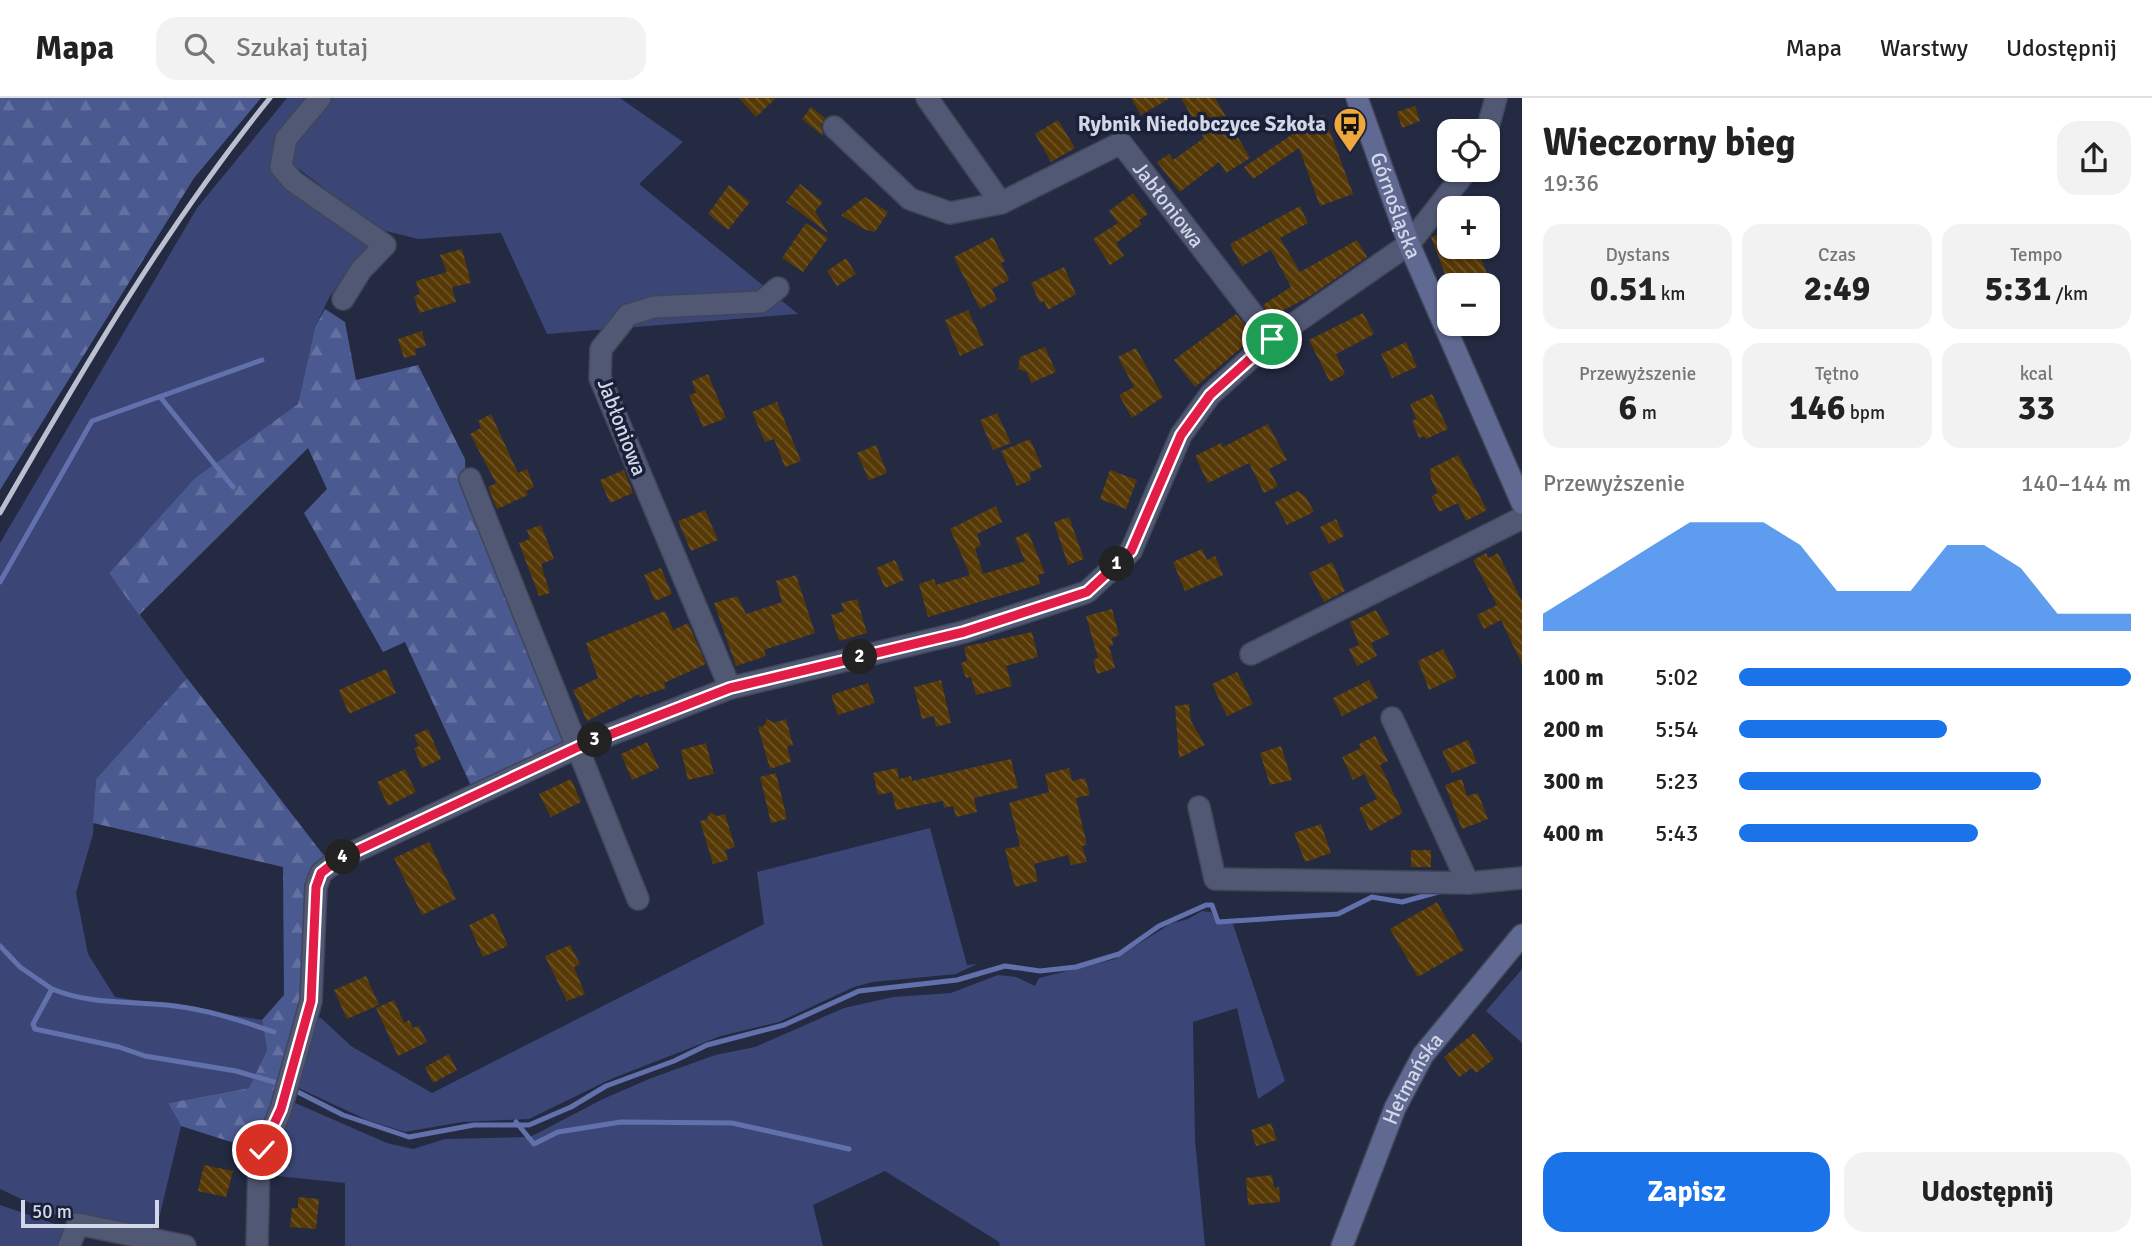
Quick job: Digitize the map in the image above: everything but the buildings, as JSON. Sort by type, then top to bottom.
[{"type":"street","points":[[320,98],[286,139],[281,167],[293,181],[392,242],[361,270],[343,299]]},
{"type":"street","points":[[928,98],[1001,203]]},
{"type":"street","name":"Górnośląska","points":[[1357,98],[1409,244],[1522,503]]},
{"type":"street","points":[[1490,119],[1496,98]]},
{"type":"street","name":"Jabłoniowa","points":[[834,127],[910,200],[950,213],[1001,203],[1121,144],[1272,339]]},
{"type":"street","points":[[257,1246],[259,1162],[281,1109],[311,1001],[316,887],[321,873],[339,859],[578,747],[730,688],[964,632],[1087,592],[1131,551],[1181,435],[1210,395],[1272,339],[1409,244],[1458,182]]},
{"type":"street","name":"Jabłoniowa","points":[[730,688],[600,378],[601,349],[628,315],[654,307],[761,302],[778,288]]},
{"type":"street","points":[[470,479],[638,899]]},
{"type":"street","points":[[1251,654],[1522,518]]},
{"type":"street","points":[[1392,718],[1468,883]]},
{"type":"street","points":[[1199,807],[1215,879],[1468,883],[1522,878]]},
{"type":"street","name":"Hetmańska","points":[[1342,1246],[1395,1108],[1423,1055],[1522,935]]},
{"type":"street","points":[[69,1246],[78,1224],[185,1246]]},
{"type":"shaded area","points":[[287,98],[312,98],[289,122],[277,140],[273,160],[274,172],[369,245],[330,296],[315,327],[298,404],[195,478],[109,573],[187,678],[96,779],[93,834],[76,893],[88,954],[115,997],[262,1020],[267,1050],[249,1088],[168,1103],[181,1126],[156,1231],[66,1220],[0,1189],[0,543],[197,208]]},
{"type":"shaded area","points":[[333,98],[620,98],[683,142],[639,184],[798,314],[547,334],[501,233],[418,239],[378,229],[291,163],[293,141]]},
{"type":"shaded area","points":[[930,828],[967,965],[977,964],[956,974],[873,982],[854,987],[779,1022],[721,1036],[611,1079],[529,1119],[462,1122],[405,1132],[367,1120],[292,1085],[313,1018],[321,1018],[351,1046],[432,1093],[764,924],[757,872]]},
{"type":"shaded area","points":[[1202,911],[1211,912],[1217,924],[1233,924],[1285,1081],[1258,1099],[1237,1008],[1193,1022],[1195,1140],[1205,1246],[1000,1246],[999,1242],[885,1171],[813,1205],[823,1246],[345,1246],[345,1183],[268,1175],[272,1150],[293,1102],[387,1143],[413,1149],[445,1139],[530,1137],[603,1099],[649,1079],[715,1055],[755,1047],[844,1008],[893,997],[951,993],[998,975],[1016,977],[1035,986],[1039,978],[1115,959],[1170,924],[1188,919]]},
{"type":"shaded area","points":[[1522,969],[1522,1043],[1486,1011]]},
{"type":"shaded area","points":[[0,1205],[64,1227],[60,1246],[0,1246]]},
{"type":"green space","points":[[0,98],[261,98],[194,178],[0,490]]},
{"type":"green space","points":[[325,309],[345,322],[356,380],[418,365],[465,459],[466,497],[566,741],[472,788],[405,642],[383,652],[304,513],[327,489],[308,448],[139,615],[109,573],[195,478],[298,404],[315,327]]},
{"type":"green space","points":[[187,678],[325,857],[300,1007],[282,1079],[253,1149],[181,1126],[168,1103],[249,1088],[267,1050],[262,1020],[284,995],[283,867],[93,823],[96,779]]},
{"type":"waterway","points":[[0,582],[92,421],[262,360]]},
{"type":"waterway","points":[[161,398],[233,487]]},
{"type":"waterway","points":[[294,1090],[343,1115],[409,1137],[474,1125],[529,1125],[571,1107],[606,1086],[674,1061],[707,1045],[784,1025],[859,991],[957,980],[1005,966],[1040,971],[1076,967],[1119,954],[1159,926],[1206,905],[1212,905],[1218,922],[1338,914],[1372,897],[1402,902],[1442,891]]},
{"type":"waterway","points":[[0,946],[20,967],[52,989],[33,1024],[35,1029],[119,1047],[145,1056],[236,1071],[274,1082]]},
{"type":"waterway","points":[[52,989],[83,998],[200,1010],[274,1032]]},
{"type":"waterway","points":[[516,1122],[534,1144],[558,1132],[621,1122],[732,1123],[849,1149]]},
{"type":"railway","points":[[0,513],[94,352],[160,248],[270,98]]},
{"type":"place","name":"Rybnik Niedobczyce Szkoła","points":[[1350,154]]},
{"type":"route","points":[[262,1150],[281,1109],[311,1001],[316,887],[321,873],[339,859],[578,747],[730,688],[964,632],[1087,592],[1131,551],[1181,435],[1210,395],[1272,339]]}]
